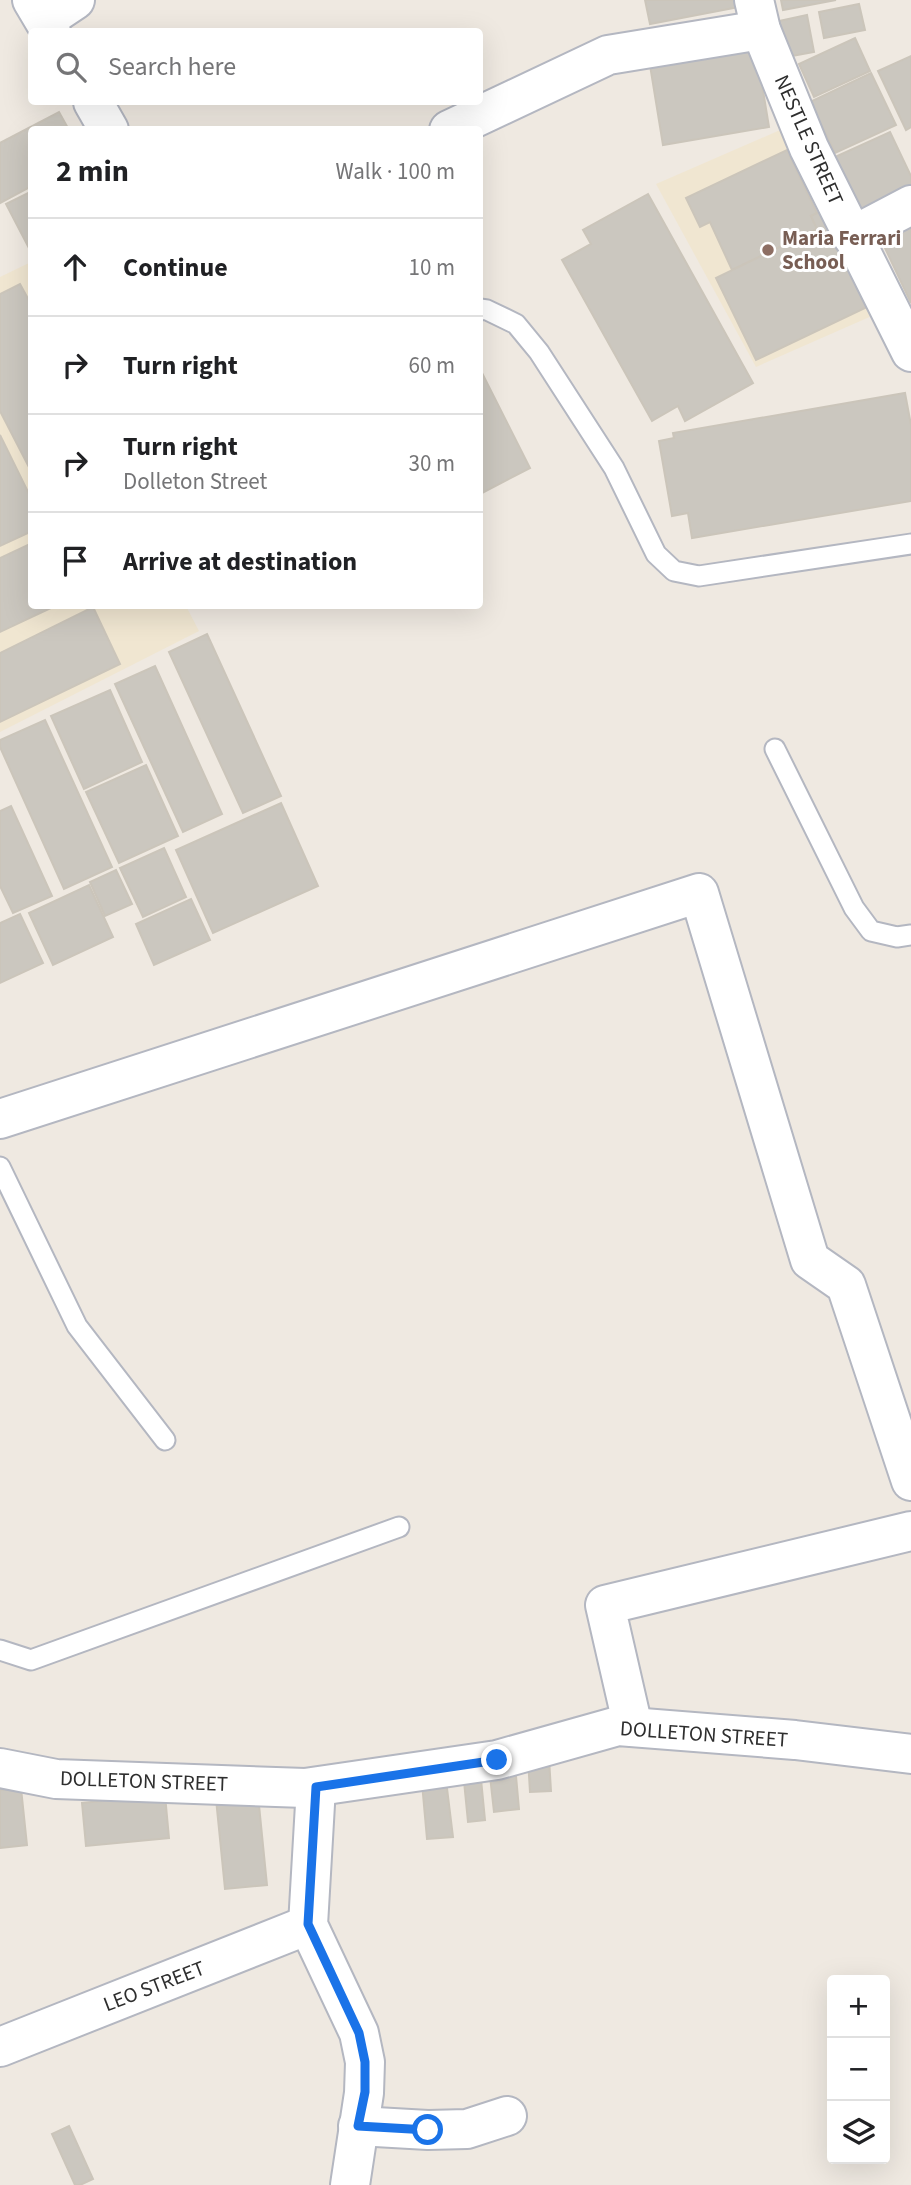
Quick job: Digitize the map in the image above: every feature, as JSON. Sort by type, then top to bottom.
[{"type":"street","points":[[457,126],[608,55],[758,15]]},
{"type":"street","name":"NESTLE STREET","points":[[758,15],[809,148],[911,352]]},
{"type":"street","points":[[95,105],[107,126]]},
{"type":"street","points":[[852,236],[911,205]]},
{"type":"street","points":[[0,1119],[699,893],[810,1260],[846,1285],[911,1480]]},
{"type":"street","points":[[634,1727],[605,1605],[911,1531]]},
{"type":"street","name":"DOLLETON STREET","points":[[0,1768],[56,1779],[316,1787],[497,1760],[618,1726],[795,1740],[911,1754]]},
{"type":"street","points":[[316,1787],[308,1924],[359,2033],[365,2062],[365,2092],[350,2185]]},
{"type":"street","name":"LEO STREET","points":[[0,2047],[308,1924]]},
{"type":"street","points":[[358,2126],[467,2129],[507,2116]]},
{"type":"lane","points":[[483,309],[516,324],[539,352],[614,468],[656,554],[674,571],[699,576],[911,544]]},
{"type":"lane","points":[[775,749],[854,908],[871,931],[897,937],[911,935]]},
{"type":"lane","points":[[0,1167],[78,1326],[165,1440]]},
{"type":"lane","points":[[0,1650],[31,1660],[399,1527]]},
{"type":"shaded area","name":"Maria Ferrari School","points":[[787,127],[874,315],[756,367],[656,184]]},
{"type":"shaded area","points":[[28,263],[28,609],[188,609],[199,631],[0,732],[0,277]]},
{"type":"building","points":[[645,0],[737,0],[739,7],[650,24]]},
{"type":"building","points":[[781,0],[836,0],[783,10]]},
{"type":"building","points":[[859,4],[865,30],[824,38],[819,12]]},
{"type":"building","points":[[807,15],[814,52],[786,57],[779,21]]},
{"type":"building","points":[[855,38],[870,71],[814,97],[799,64]]},
{"type":"building","points":[[755,42],[769,127],[663,145],[649,59]]},
{"type":"building","points":[[911,56],[911,127],[906,130],[878,71]]},
{"type":"building","points":[[871,73],[896,125],[835,153],[810,102]]},
{"type":"building","points":[[59,112],[67,126],[32,126]]},
{"type":"building","points":[[28,128],[28,188],[0,203],[0,143]]},
{"type":"building","points":[[890,132],[911,176],[911,186],[860,210],[835,157]]},
{"type":"building","points":[[787,150],[817,213],[811,216],[817,229],[732,270],[710,222],[700,227],[686,198]]},
{"type":"building","points":[[28,193],[28,246],[6,204]]},
{"type":"building","points":[[648,194],[753,383],[685,421],[678,406],[652,421],[562,260],[591,244],[583,230]]},
{"type":"building","points":[[821,211],[867,307],[756,360],[716,278],[817,229],[811,216]]},
{"type":"building","points":[[911,213],[911,303],[876,229]]},
{"type":"building","points":[[20,284],[28,299],[28,465],[0,411],[0,294]]},
{"type":"building","points":[[483,375],[530,468],[483,492]]},
{"type":"building","points":[[905,393],[911,425],[911,501],[692,538],[688,513],[672,516],[659,441],[674,438],[673,433]]},
{"type":"building","points":[[0,435],[28,492],[28,533],[0,546]]},
{"type":"building","points":[[28,545],[28,609],[49,609],[0,632],[0,558]]},
{"type":"building","points":[[89,609],[94,609],[120,664],[0,722],[0,653]]},
{"type":"building","points":[[207,634],[281,796],[243,813],[169,652]]},
{"type":"building","points":[[155,666],[222,814],[183,832],[115,684]]},
{"type":"building","points":[[110,690],[142,762],[84,789],[51,716]]},
{"type":"building","points":[[45,720],[112,867],[64,889],[0,747],[0,740]]},
{"type":"building","points":[[146,765],[178,836],[119,863],[86,792]]},
{"type":"building","points":[[281,803],[318,886],[213,933],[176,850]]},
{"type":"building","points":[[11,806],[52,896],[13,913],[0,886],[0,811]]},
{"type":"building","points":[[164,848],[186,897],[143,917],[120,868]]},
{"type":"building","points":[[116,870],[132,904],[105,916],[90,882]]},
{"type":"building","points":[[89,885],[113,937],[53,965],[29,913]]},
{"type":"building","points":[[191,899],[210,940],[154,965],[136,924]]},
{"type":"building","points":[[20,914],[43,963],[0,983],[0,923]]},
{"type":"building","points":[[549,1758],[551,1791],[530,1792],[528,1759]]},
{"type":"building","points":[[515,1765],[519,1809],[494,1812],[489,1767]]},
{"type":"building","points":[[480,1769],[485,1820],[468,1822],[463,1771]]},
{"type":"building","points":[[446,1780],[453,1837],[427,1839],[422,1783]]},
{"type":"building","points":[[21,1788],[27,1845],[0,1848],[0,1790]]},
{"type":"building","points":[[165,1795],[169,1838],[86,1846],[82,1803]]},
{"type":"building","points":[[258,1795],[267,1885],[225,1889],[216,1799]]},
{"type":"building","points":[[69,2126],[93,2179],[80,2185],[75,2185],[52,2134]]},
{"type":"place","name":"Maria Ferrari School","points":[[768,250]]},
{"type":"route","points":[[428,2130],[358,2126],[365,2092],[365,2062],[359,2033],[308,1924],[316,1787],[497,1760]]}]
